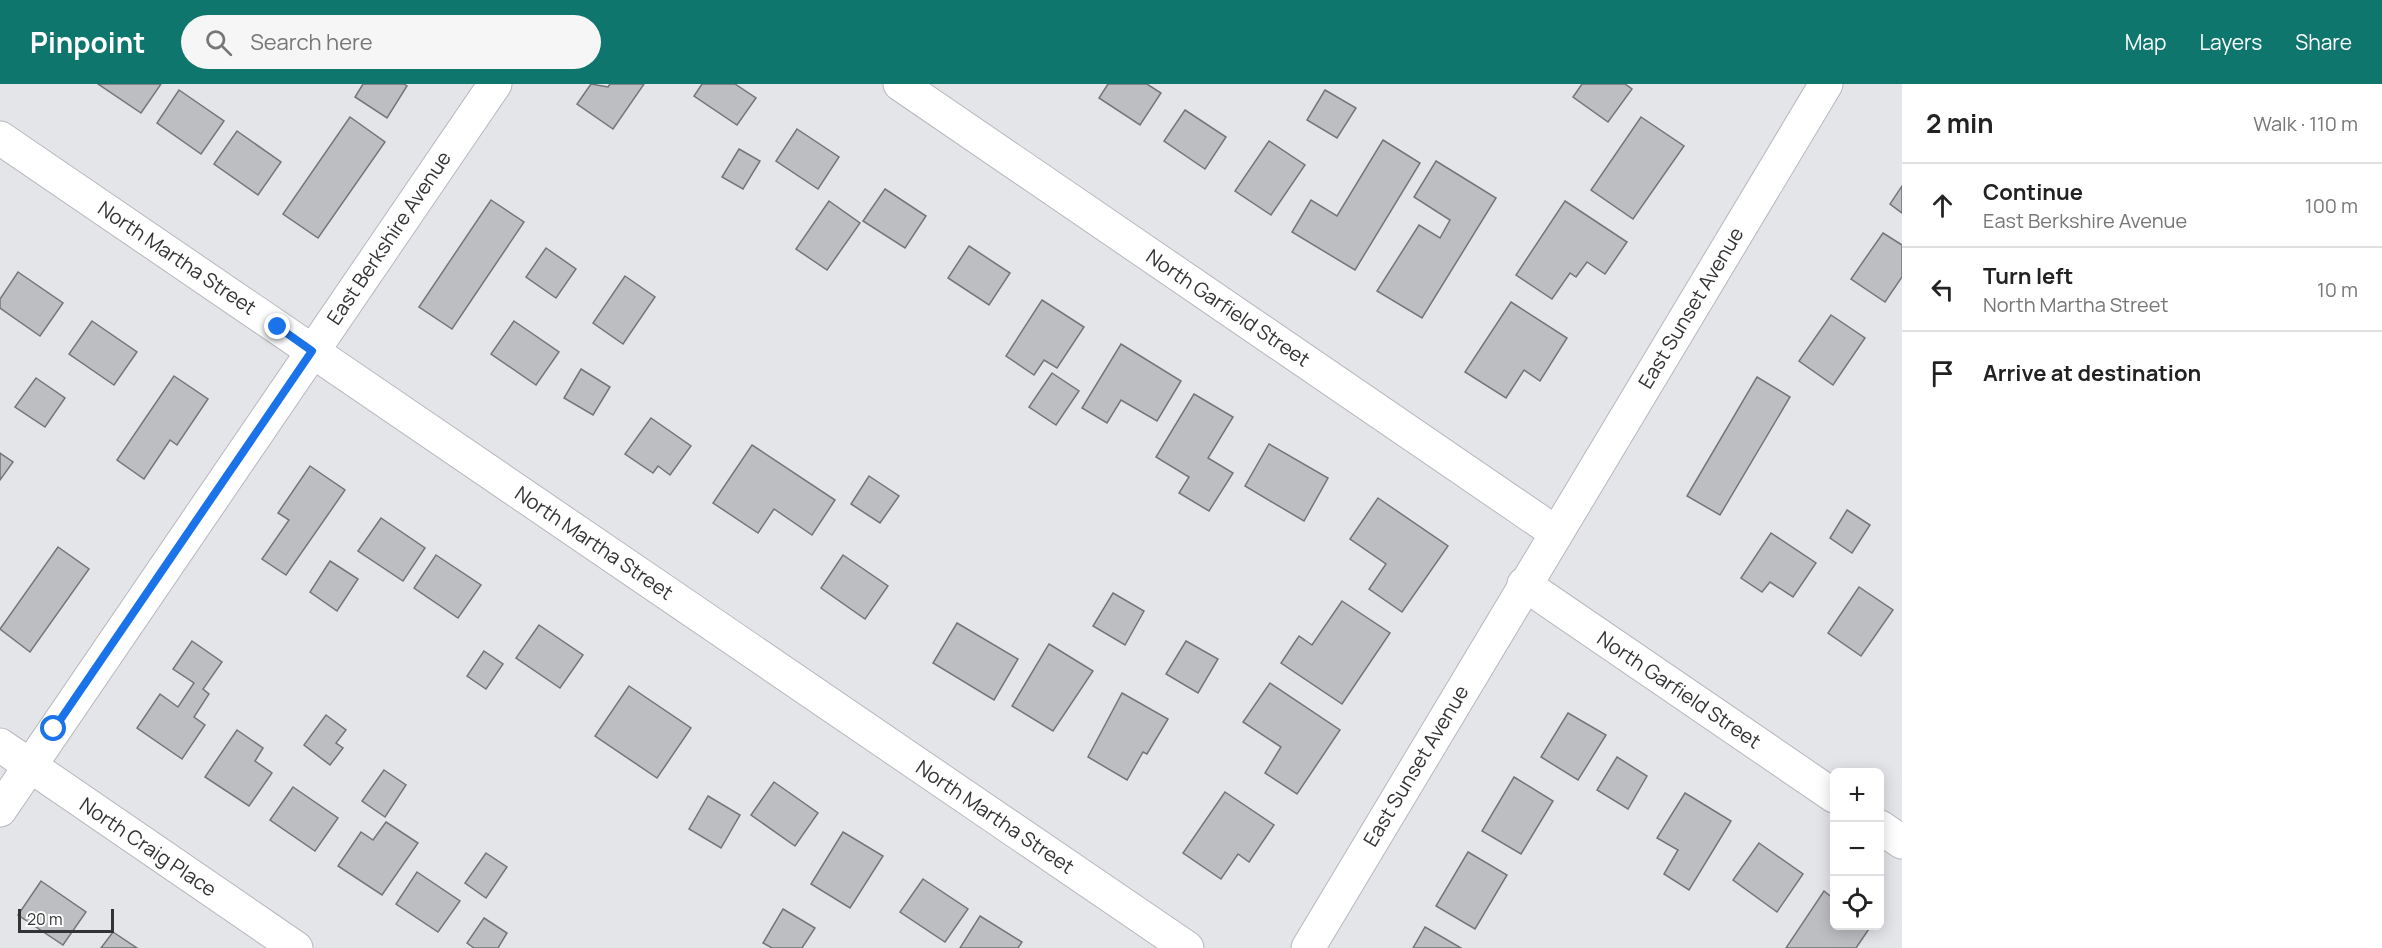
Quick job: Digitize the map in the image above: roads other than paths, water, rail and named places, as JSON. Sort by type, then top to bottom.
[{"type":"street","name":"East Berkshire Avenue","points":[[0,810],[495,84]]},
{"type":"street","name":"North Garfield Street","points":[[900,84],[1556,532]]},
{"type":"street","name":"East Sunset Avenue","points":[[1308,948],[1524,584],[1826,84]]},
{"type":"street","name":"North Martha Street","points":[[0,138],[1187,948]]},
{"type":"street","name":"North Garfield Street","points":[[1524,584],[1830,793]]},
{"type":"street","name":"North Craig Place","points":[[0,745],[296,948]]},
{"type":"street","points":[[1884,829],[1902,842]]}]
